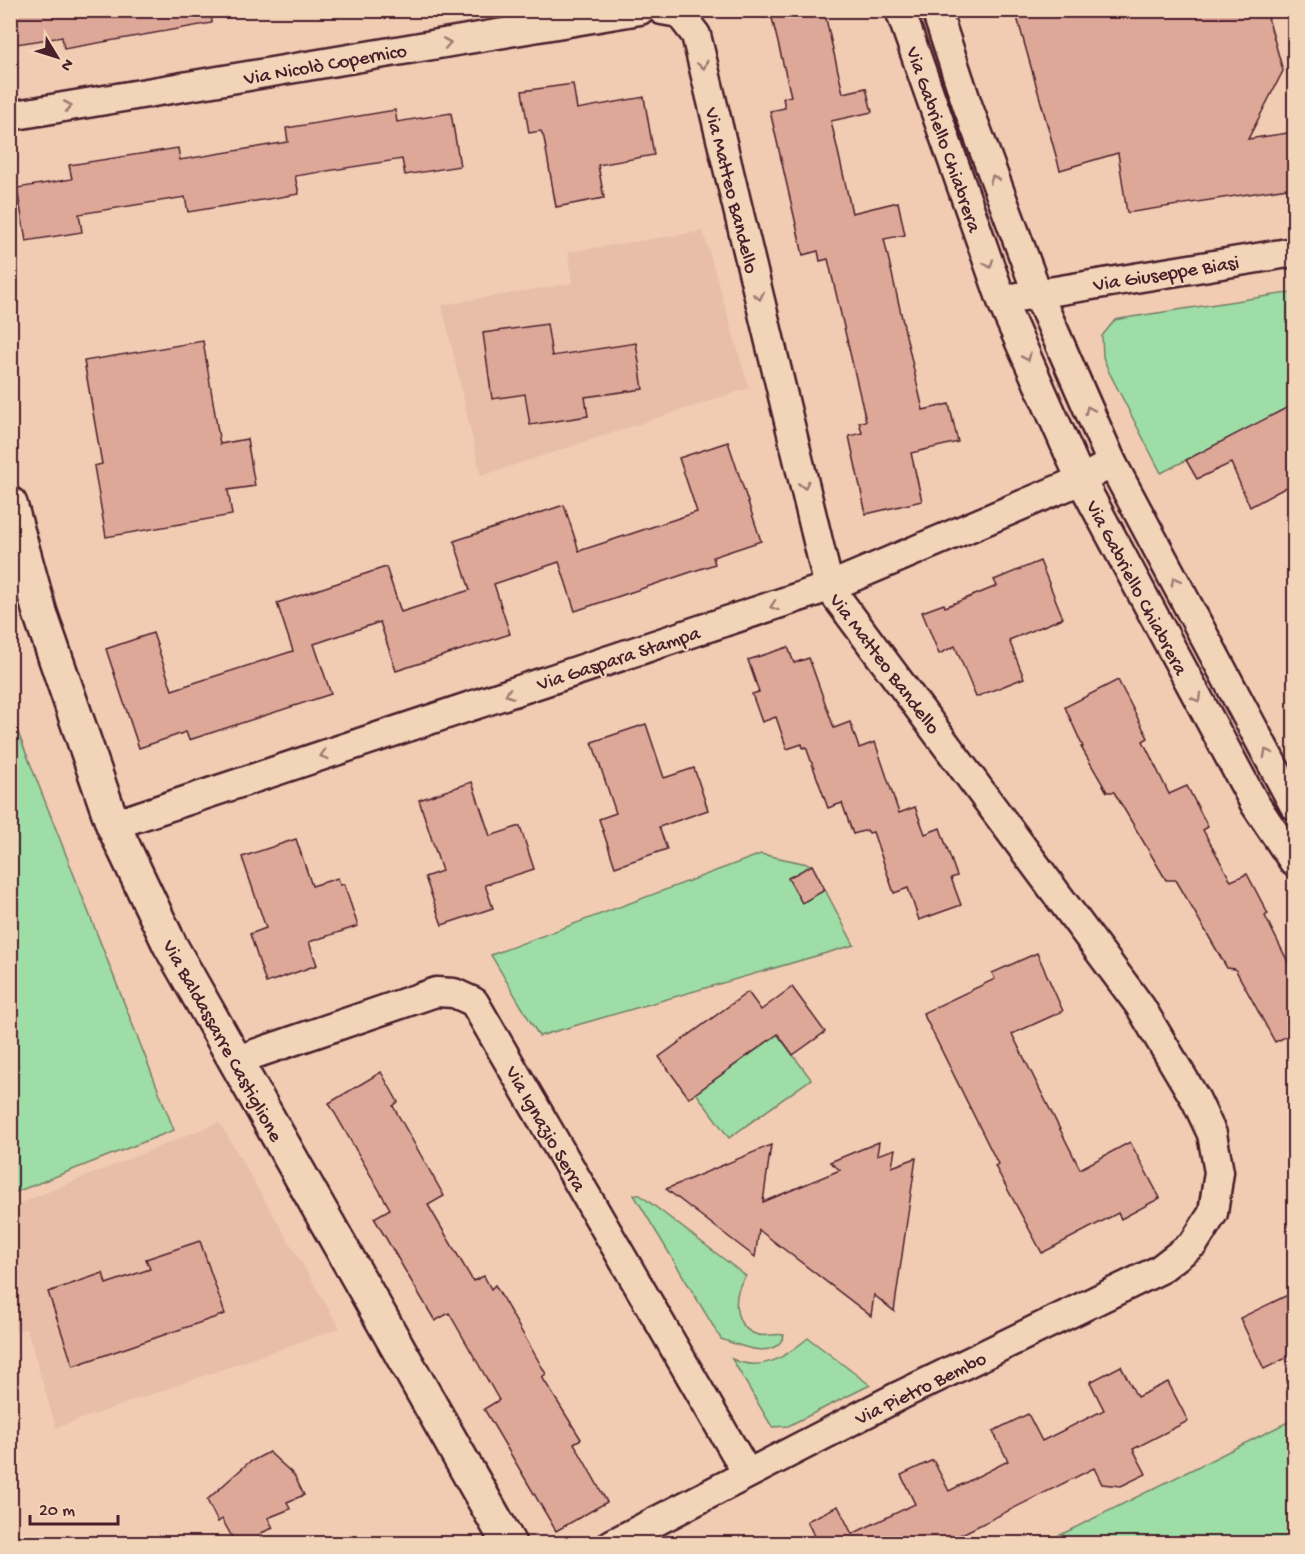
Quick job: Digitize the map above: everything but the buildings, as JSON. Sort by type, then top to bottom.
[{"type":"main road","name":"Via Baldassarre Castiglione","points":[[10,504],[40,613],[113,825],[170,945],[509,1544]]},
{"type":"street","name":"Via Nicolò Copernico","points":[[10,116],[640,10]]},
{"type":"street","name":"Via Gabriello Chiabrera","points":[[900,10],[1002,301],[1081,480],[1255,804],[1294,862]]},
{"type":"street","name":"Via Gabriello Chiabrera","points":[[936,10],[968,107],[1037,292],[1112,463],[1294,805]]},
{"type":"street","name":"Via Matteo Bandello","points":[[671,12],[696,35],[829,587],[1145,1016],[1196,1100],[1212,1134],[1219,1172],[1213,1213]]},
{"type":"street","name":"Via Giuseppe Biasi","points":[[1037,292],[1294,252]]},
{"type":"street","points":[[1002,301],[1037,292]]},
{"type":"street","name":"Via Gaspara Stampa","points":[[113,825],[829,587],[1081,480],[1112,463]]},
{"type":"street","name":"Via Ignazio Serra","points":[[234,1061],[436,992],[454,993],[474,1002],[747,1473]]},
{"type":"street","name":"Via Pietro Bembo","points":[[612,1544],[747,1473],[1159,1270],[1194,1243],[1213,1213]]},
{"type":"shaded area","points":[[703,231],[749,388],[481,476],[442,305],[572,283],[568,252]]},
{"type":"shaded area","points":[[219,1122],[340,1328],[56,1428],[27,1329],[11,1332],[11,1207]]},
{"type":"green space","points":[[1294,292],[1294,419],[1288,408],[1161,473],[1109,372],[1103,357],[1102,336],[1115,320]]},
{"type":"green space","points":[[10,712],[174,1130],[11,1194],[10,1194]]},
{"type":"green space","points":[[761,854],[812,865],[854,945],[539,1036],[491,955]]},
{"type":"green space","points":[[777,1034],[811,1079],[729,1138],[696,1093]]},
{"type":"green space","points":[[634,1195],[640,1195],[746,1276],[738,1291],[738,1316],[747,1330],[755,1334],[784,1335],[779,1343],[765,1350],[721,1339]]},
{"type":"green space","points":[[808,1338],[870,1385],[788,1426],[772,1427],[732,1359],[743,1363],[763,1364],[782,1357]]},
{"type":"green space","points":[[1294,1419],[1294,1543],[1044,1543]]}]
